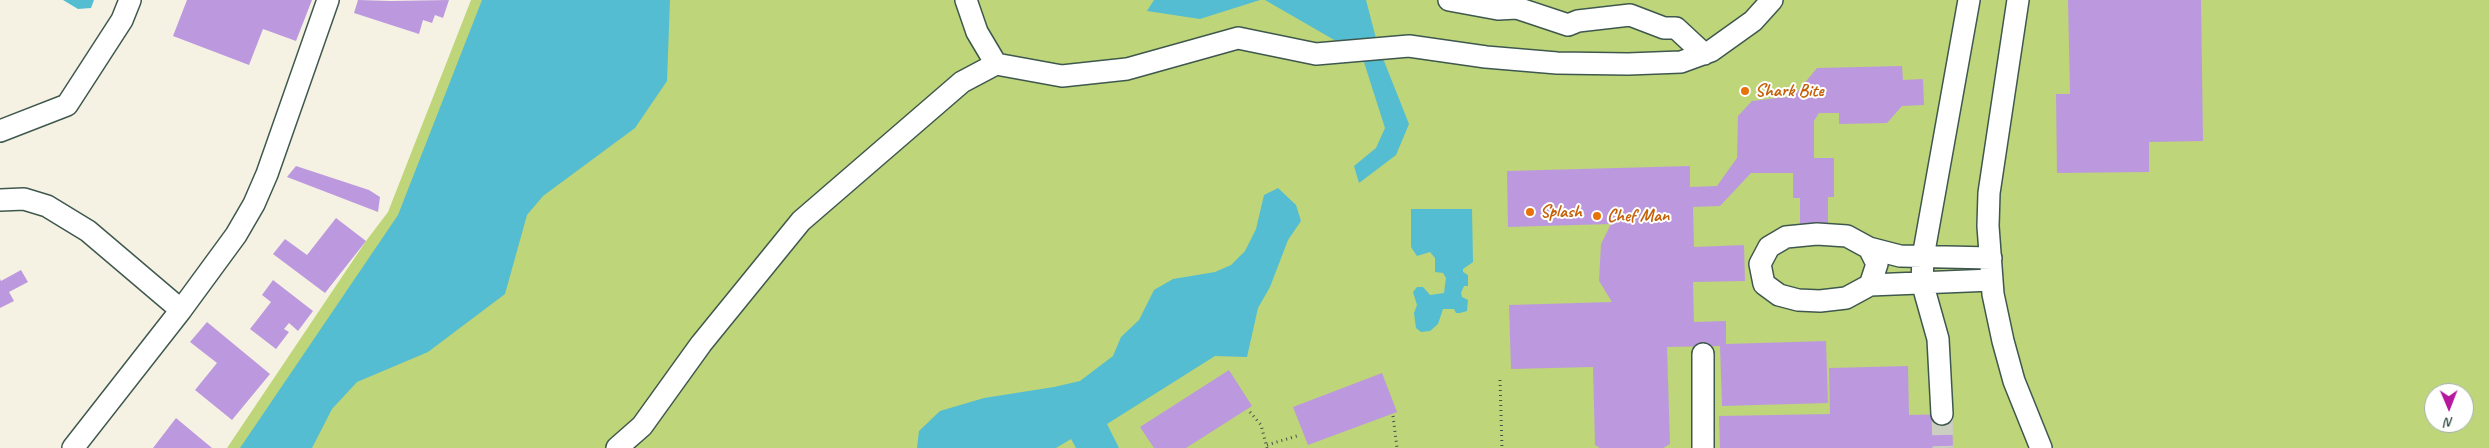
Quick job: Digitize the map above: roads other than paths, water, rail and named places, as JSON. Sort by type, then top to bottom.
[{"type":"street","points":[[0,131],[67,105],[122,20],[130,0]]},
{"type":"street","points":[[73,448],[181,310],[236,235],[254,204],[267,174],[328,0]]},
{"type":"street","points":[[966,0],[977,32],[996,64]]},
{"type":"street","points":[[1449,0],[1498,9],[1517,8],[1568,25],[1578,21],[1630,15],[1664,28],[1676,28],[1704,54]]},
{"type":"street","points":[[617,448],[642,426],[701,344],[801,221],[962,82],[996,64],[1062,76],[1127,69],[1238,38],[1316,54],[1409,46],[1486,57],[1558,62],[1628,64],[1681,62],[1711,51],[1753,21],[1772,0]]},
{"type":"street","points":[[1942,414],[1938,339],[1922,282],[1923,257],[1969,0]]},
{"type":"street","points":[[2018,0],[1989,193],[1988,226],[1992,280],[2003,341],[2014,381],[2041,448]]},
{"type":"street","points":[[0,200],[24,199],[47,206],[88,232],[181,310]]},
{"type":"street","points":[[1991,258],[1923,257],[1887,254],[1869,248],[1847,236],[1817,234],[1786,237],[1769,247],[1760,264],[1764,284],[1779,295],[1798,300],[1820,302],[1846,298],[1870,285],[1992,280]]},
{"type":"street","points":[[1869,248],[1877,264],[1870,285]]},
{"type":"street","points":[[1702,448],[1703,354]]},
{"type":"water","points":[[63,0],[94,0],[91,8],[78,9]]},
{"type":"water","points":[[482,0],[670,0],[667,81],[635,128],[543,196],[527,215],[505,294],[428,352],[357,382],[332,409],[312,448],[240,448],[398,215]]},
{"type":"water","points":[[1154,0],[1260,0],[1200,19],[1147,11]]},
{"type":"water","points":[[1265,0],[1366,0],[1378,46],[1409,124],[1396,155],[1359,183],[1354,166],[1376,148],[1385,128],[1362,56]]},
{"type":"water","points":[[1278,188],[1296,205],[1301,221],[1288,240],[1270,287],[1258,308],[1247,357],[1215,356],[1107,424],[1119,448],[1076,448],[1071,439],[1056,448],[917,448],[919,431],[940,411],[984,398],[1080,381],[1113,356],[1121,337],[1139,320],[1154,290],[1173,279],[1215,272],[1231,265],[1245,251],[1256,229],[1264,195]]},
{"type":"water","points":[[1411,209],[1472,209],[1473,262],[1463,269],[1463,272],[1468,275],[1468,286],[1464,286],[1461,293],[1462,297],[1468,300],[1467,311],[1456,313],[1454,309],[1443,309],[1438,324],[1430,331],[1421,332],[1416,328],[1414,313],[1417,305],[1413,292],[1417,287],[1423,287],[1430,295],[1444,293],[1446,278],[1443,273],[1435,272],[1435,258],[1430,252],[1417,256],[1411,247]]},
{"type":"tunnel","points":[[1942,414],[1943,448]]},
{"type":"place","name":"Shark Bite","points":[[1745,91]]},
{"type":"place","name":"Splash","points":[[1530,212]]},
{"type":"place","name":"Chef Man","points":[[1597,216]]}]
